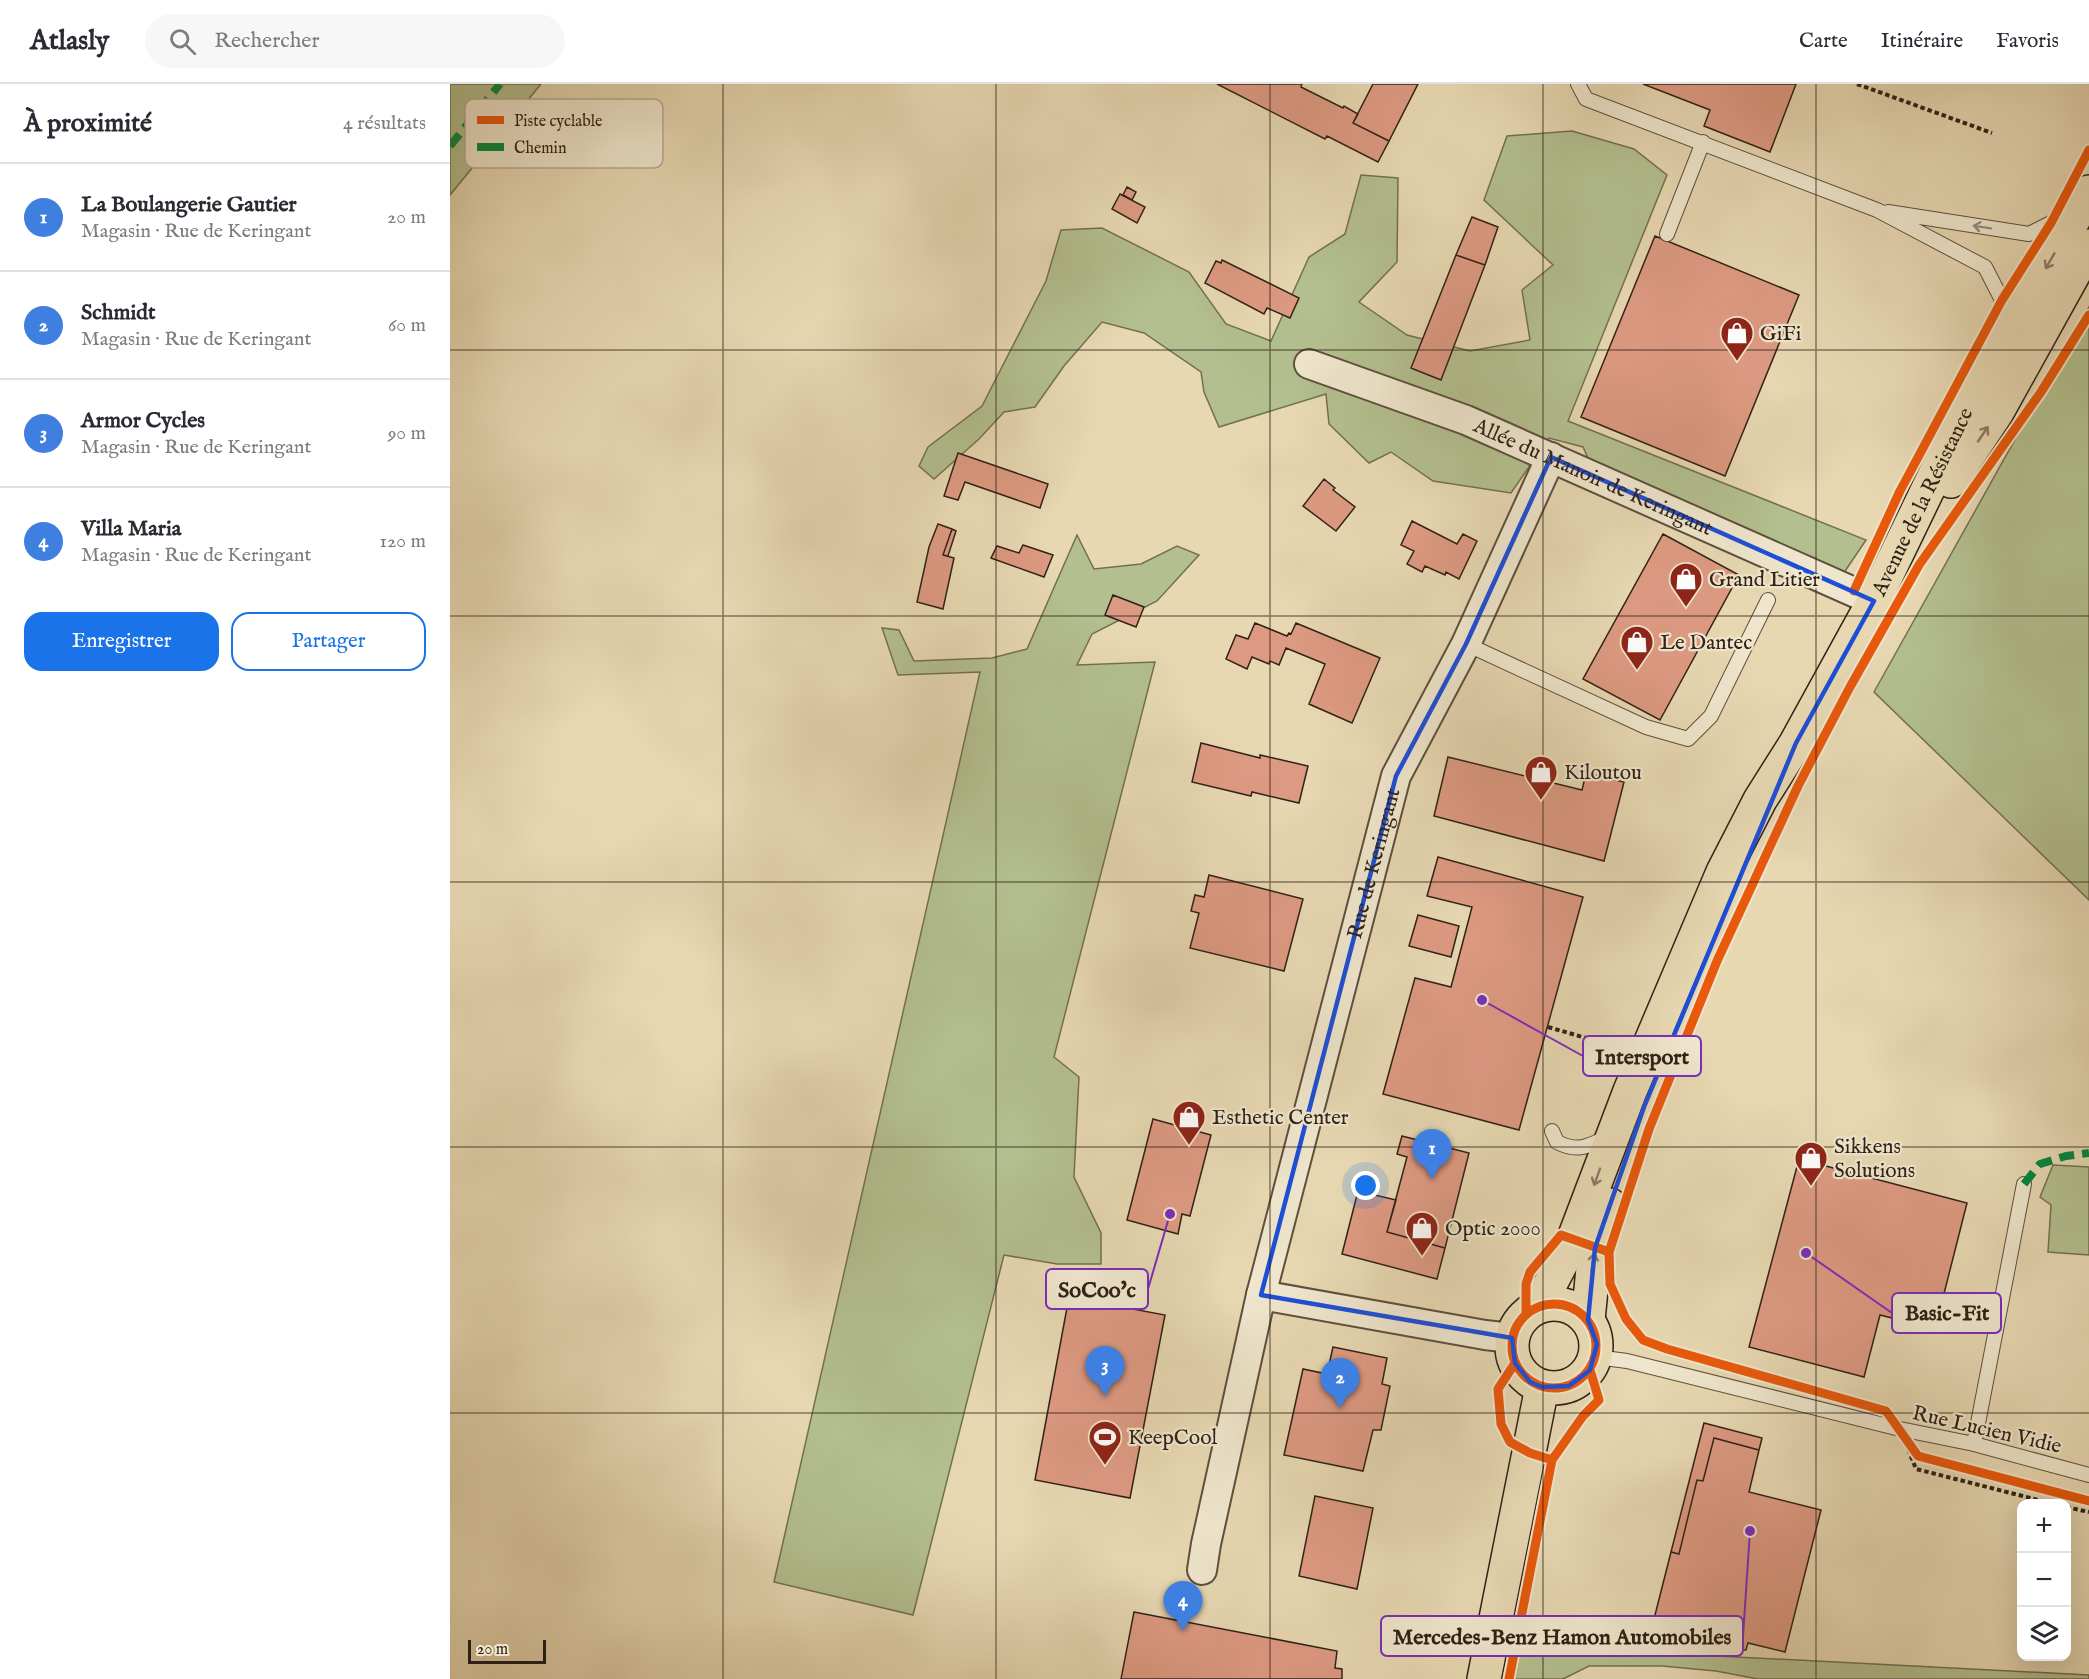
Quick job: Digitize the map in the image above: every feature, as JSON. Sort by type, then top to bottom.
[{"type":"main road","name":"Avenue de la Résistance","points":[[1538,1307],[1573,1241],[1613,1134],[1723,872],[1760,800],[1796,743],[1876,594],[1970,402],[2089,192]]},
{"type":"main road","name":"Avenue de la Résistance","points":[[1876,594],[1997,412],[2089,246]]},
{"type":"main road","name":"Avenue de la Résistance","points":[[1588,1320],[1595,1248],[1644,1107],[1773,807],[1796,743]]},
{"type":"main road","points":[[1552,1304],[1565,1305],[1578,1311],[1588,1320],[1597,1344],[1596,1357],[1590,1370],[1581,1380],[1562,1388],[1542,1387],[1530,1382],[1521,1373],[1515,1363],[1512,1338],[1517,1325],[1526,1314],[1538,1307],[1552,1304]]},
{"type":"main road","points":[[1484,1679],[1542,1387]]},
{"type":"street","name":"Allée du Manoir de Keringant","points":[[1309,364],[1466,420],[1876,594]]},
{"type":"street","name":"Rue de Keringant","points":[[1202,1570],[1261,1295],[1396,776],[1466,644],[1551,457]]},
{"type":"street","points":[[1261,1295],[1512,1338]]},
{"type":"lane","points":[[1578,84],[1586,99],[1877,210],[1985,267],[2002,300],[2007,336]]},
{"type":"lane","points":[[1667,234],[1702,142]]},
{"type":"lane","points":[[1877,210],[2028,234],[2051,223],[2089,192]]},
{"type":"lane","points":[[1466,644],[1646,727],[1688,739],[1711,716],[1768,600]]},
{"type":"lane","points":[[1552,1131],[1557,1142],[1583,1149],[1613,1134]]},
{"type":"lane","points":[[1974,1444],[2024,1184]]},
{"type":"lane","name":"Rue Lucien Vidie","points":[[1596,1357],[1627,1361],[1900,1429],[1974,1444],[2089,1475]]},
{"type":"path","points":[[1857,84],[1992,133]]},
{"type":"path","points":[[1548,1028],[1586,1038]]},
{"type":"path","points":[[1900,1429],[1918,1456]]},
{"type":"path","points":[[1900,1429],[1916,1469],[2038,1499]]},
{"type":"path","points":[[2071,1508],[2089,1512]]},
{"type":"highlighted area","points":[[1551,457],[1874,601],[1796,743],[1644,1107],[1595,1248],[1588,1320],[1597,1344],[1590,1370],[1569,1386],[1542,1387],[1530,1382],[1515,1363],[1512,1338],[1261,1295],[1396,776],[1466,644]]},
{"type":"green space","points":[[450,84],[541,84],[529,99],[465,99],[465,168],[472,168],[450,195]]},
{"type":"green space","points":[[1572,131],[1634,149],[1667,175],[1568,421],[1866,540],[1837,583],[1604,495],[1583,447],[1549,438],[1511,493],[1433,481],[1391,452],[1369,463],[1329,424],[1326,394],[1219,427],[1204,392],[1201,372],[1144,333],[1102,322],[1064,366],[1035,407],[1004,412],[979,439],[934,479],[919,466],[928,447],[982,406],[1046,281],[1061,230],[1102,228],[1189,272],[1226,324],[1271,341],[1309,257],[1345,234],[1361,175],[1398,178],[1397,262],[1359,302],[1407,335],[1470,351],[1530,340],[1522,290],[1553,265],[1484,200],[1507,136]]},
{"type":"green space","points":[[2089,307],[2089,900],[1874,692]]},
{"type":"green space","points":[[1077,535],[1094,569],[1141,564],[1177,546],[1199,555],[1157,601],[1092,634],[1077,665],[1155,662],[1054,1057],[1079,1077],[1074,1177],[1101,1233],[1101,1264],[1057,1264],[1004,1255],[913,1615],[774,1582],[980,672],[898,675],[882,628],[899,630],[914,661],[992,658],[1027,649]]},
{"type":"green space","points":[[2053,1165],[2089,1167],[2089,1255],[2048,1252],[2051,1205],[2040,1197]]},
{"type":"green space","points":[[1521,1646],[2089,1675],[2089,1679],[1758,1679],[1716,1671],[1662,1666],[1589,1666],[1563,1679],[1515,1679]]},
{"type":"building","points":[[1217,84],[1302,84],[1301,87],[1358,114],[1353,123],[1389,141],[1378,162],[1327,136],[1325,139]]},
{"type":"building","points":[[1373,84],[1418,84],[1389,141],[1353,123]]},
{"type":"building","points":[[1643,84],[1796,84],[1770,152],[1704,126],[1710,110]]},
{"type":"building","points":[[1127,187],[1136,192],[1132,200],[1123,195]]},
{"type":"building","points":[[1120,194],[1145,207],[1137,223],[1112,209]]},
{"type":"building","points":[[1472,217],[1498,227],[1485,265],[1456,255]]},
{"type":"building","points":[[1655,236],[1799,295],[1725,476],[1581,417]]},
{"type":"building","points":[[1456,255],[1485,265],[1441,380],[1411,368]]},
{"type":"building","points":[[1222,260],[1299,298],[1290,318],[1267,308],[1264,314],[1205,283],[1216,261],[1221,263]]},
{"type":"building","points":[[958,453],[1048,484],[1040,508],[965,482],[958,500],[944,496]]},
{"type":"building","points":[[1324,479],[1335,488],[1333,490],[1355,507],[1336,531],[1303,506]]},
{"type":"building","points":[[1412,521],[1457,544],[1463,534],[1477,541],[1459,579],[1446,572],[1445,575],[1425,566],[1422,572],[1407,564],[1414,551],[1401,545]]},
{"type":"building","points":[[938,524],[952,529],[943,555],[954,558],[943,609],[917,602],[929,547]]},
{"type":"building","points":[[952,529],[956,531],[948,556],[943,555]]},
{"type":"building","points":[[1663,534],[1739,575],[1660,720],[1583,679]]},
{"type":"building","points":[[1023,545],[1053,555],[1044,577],[991,558],[997,546],[1019,553]]},
{"type":"building","points":[[1113,595],[1144,607],[1136,627],[1105,615]]},
{"type":"building","points":[[1255,623],[1287,636],[1291,634],[1296,623],[1380,658],[1352,723],[1309,704],[1325,664],[1286,648],[1279,665],[1270,661],[1269,664],[1252,657],[1247,669],[1226,659],[1236,635],[1248,639]]},
{"type":"building","points":[[1201,743],[1260,758],[1260,755],[1308,766],[1299,803],[1252,792],[1251,796],[1192,782]]},
{"type":"building","points":[[1448,757],[1582,790],[1586,773],[1624,782],[1604,861],[1434,816]]},
{"type":"building","points":[[1438,857],[1583,897],[1519,1130],[1383,1094],[1415,978],[1451,987],[1472,907],[1427,896]]},
{"type":"building","points":[[1209,875],[1303,899],[1284,971],[1190,948],[1199,913],[1191,911],[1195,895],[1204,897]]},
{"type":"building","points":[[1418,915],[1459,926],[1451,957],[1409,946]]},
{"type":"building","points":[[1153,1119],[1211,1135],[1190,1216],[1182,1214],[1178,1234],[1127,1220]]},
{"type":"building","points":[[1402,1136],[1469,1153],[1445,1248],[1387,1232],[1407,1157],[1397,1154]]},
{"type":"building","points":[[1799,1159],[1967,1203],[1935,1329],[1880,1315],[1864,1377],[1749,1347]]},
{"type":"building","points":[[1358,1191],[1396,1200],[1387,1232],[1445,1248],[1437,1279],[1342,1254]]},
{"type":"building","points":[[1069,1297],[1165,1315],[1130,1498],[1035,1480]]},
{"type":"building","points":[[1333,1347],[1387,1358],[1382,1384],[1390,1386],[1381,1430],[1373,1430],[1363,1471],[1284,1455],[1303,1369],[1327,1374]]},
{"type":"building","points":[[1704,1423],[1762,1438],[1759,1450],[1714,1438],[1703,1481],[1697,1480],[1679,1554],[1671,1552]]},
{"type":"building","points":[[1714,1438],[1759,1450],[1749,1492],[1821,1510],[1785,1652],[1748,1643],[1746,1650],[1657,1645],[1663,1621],[1654,1619],[1671,1552],[1679,1554],[1697,1480],[1703,1481]]},
{"type":"building","points":[[1315,1496],[1373,1508],[1357,1589],[1299,1576]]},
{"type":"building","points":[[1134,1612],[1337,1651],[1335,1668],[1342,1669],[1342,1679],[1121,1679]]},
{"type":"marked path","points":[[488,99],[500,84]]},
{"type":"marked path","points":[[450,146],[465,127]]},
{"type":"marked path","points":[[2024,1184],[2040,1164],[2066,1156],[2089,1153]]},
{"type":"cycle path","points":[[1854,591],[1900,491],[2002,300],[2051,223],[2089,150]]},
{"type":"cycle path","points":[[2089,315],[2041,392],[1919,565],[1850,687],[1798,786],[1717,961],[1649,1129],[1609,1252],[1610,1284],[1626,1319],[1643,1340],[1667,1349],[1886,1411],[1918,1456],[2089,1501]]},
{"type":"cycle path","points":[[1526,1314],[1526,1284],[1530,1272],[1561,1235],[1609,1252]]},
{"type":"cycle path","points":[[1546,1304],[1562,1304],[1578,1311],[1589,1322],[1596,1338],[1596,1346],[1593,1362],[1584,1376],[1562,1388],[1546,1388],[1530,1381],[1519,1370],[1512,1354],[1512,1338],[1519,1322],[1530,1311],[1546,1304]]},
{"type":"cycle path","points":[[1515,1363],[1498,1389],[1501,1424],[1510,1442],[1530,1453],[1552,1460]]},
{"type":"cycle path","points":[[1509,1679],[1552,1460],[1583,1416],[1599,1400],[1590,1370]]},
{"type":"place","name":"GiFi","points":[[1737,362]]},
{"type":"place","name":"Grand Litier","points":[[1686,608]]},
{"type":"place","name":"Le Dantec","points":[[1637,671]]},
{"type":"place","name":"Kiloutou","points":[[1541,801]]},
{"type":"place","name":"Intersport","points":[[1482,1000]]},
{"type":"place","name":"Esthetic Center","points":[[1189,1146]]},
{"type":"place","name":"La Boulangerie Gautier","points":[[1432,1179]]},
{"type":"place","name":"Sikkens Solutions","points":[[1811,1187]]},
{"type":"place","name":"SoCoo'c","points":[[1170,1214]]},
{"type":"place","name":"Basic-Fit","points":[[1806,1253]]},
{"type":"place","name":"Optic 2000","points":[[1422,1257]]},
{"type":"place","name":"Armor Cycles","points":[[1105,1396]]},
{"type":"place","name":"Schmidt","points":[[1340,1408]]},
{"type":"place","name":"KeepCool","points":[[1105,1466]]},
{"type":"place","name":"Mercedes-Benz Hamon Automobiles","points":[[1750,1531]]},
{"type":"place","name":"Villa Maria","points":[[1183,1631]]}]
